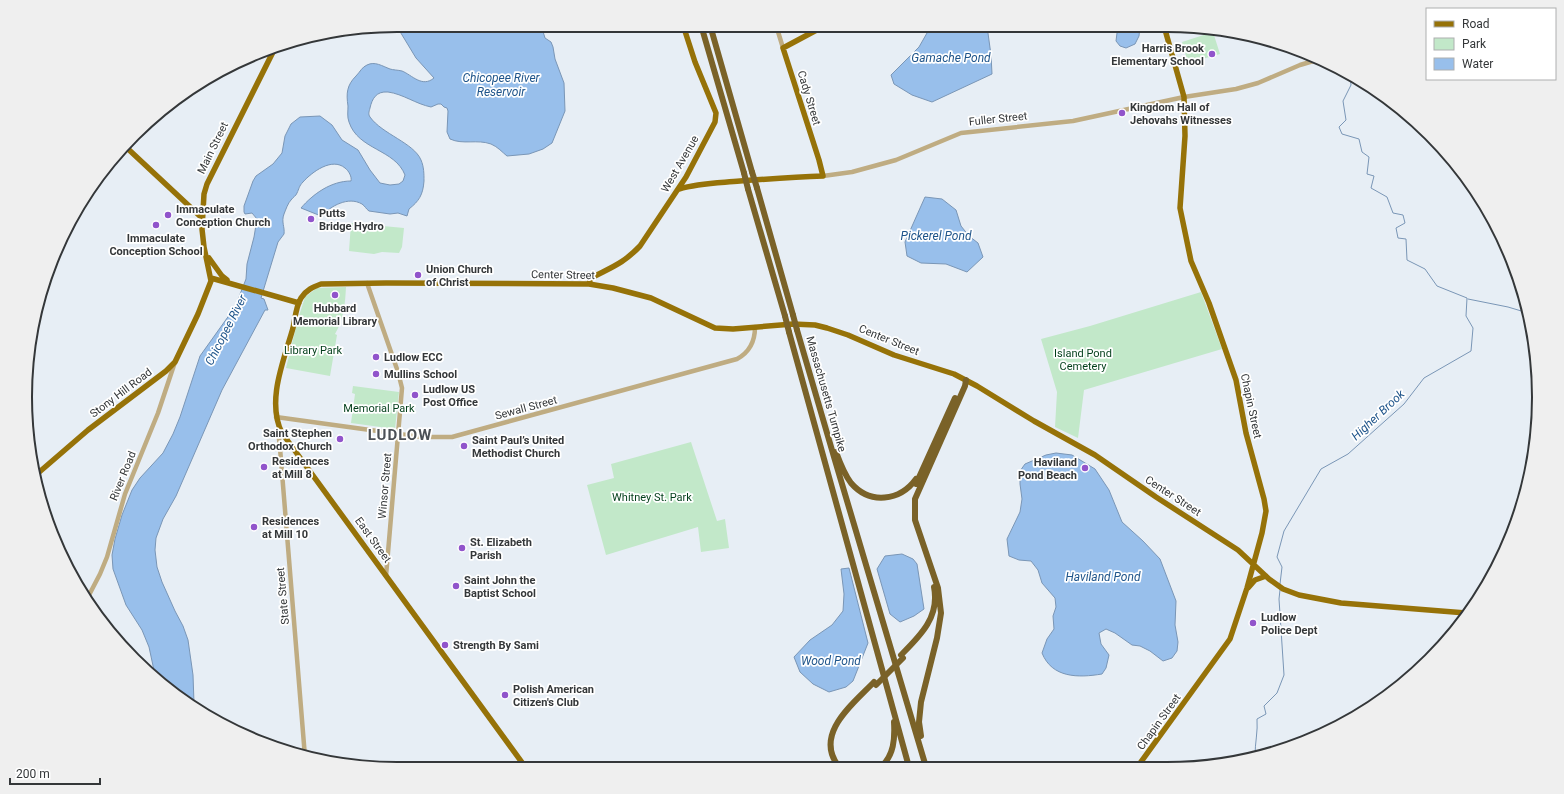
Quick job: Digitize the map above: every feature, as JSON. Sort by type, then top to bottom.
[{"type":"highway","name":"Massachusetts Turnpike","points":[[703,32],[785,316],[908,762]]},
{"type":"highway","name":"Massachusetts Turnpike","points":[[712,32],[813,385],[926,762]]},
{"type":"highway","points":[[902,657],[923,633],[935,608],[934,588],[914,528],[910,511],[912,493],[962,385],[966,380]]},
{"type":"highway","points":[[926,762],[919,729],[919,718],[921,702],[940,624],[940,600],[936,582],[915,520],[915,499],[965,386],[966,380]]},
{"type":"highway","points":[[813,385],[843,470],[850,482],[858,489],[877,497],[894,496],[906,491],[921,473]]},
{"type":"highway","points":[[836,762],[832,754],[831,738],[843,715],[926,635],[935,620],[939,602],[936,582]]},
{"type":"highway","points":[[841,762],[834,752],[834,735],[840,722],[875,684]]},
{"type":"highway","points":[[885,762],[890,755],[894,740],[894,722],[888,689]]},
{"type":"main road","name":"West Avenue","points":[[589,284],[593,277],[619,265],[632,254],[652,229],[678,189],[715,122],[717,115],[695,62],[685,32]]},
{"type":"main road","points":[[783,48],[813,32]]},
{"type":"main road","name":"Chapin Street","points":[[1141,762],[1230,639],[1247,588],[1265,521],[1266,511],[1246,433],[1233,369],[1209,303],[1191,261],[1180,208],[1185,136],[1184,97],[1166,32]]},
{"type":"main road","name":"Cady Street","points":[[783,48],[823,176]]},
{"type":"main road","name":"Main Street","points":[[211,278],[202,233],[205,190],[209,177],[272,54]]},
{"type":"main road","points":[[129,150],[202,218]]},
{"type":"main road","name":"Fuller Street","points":[[678,189],[702,184],[823,176]]},
{"type":"main road","points":[[205,252],[222,276],[231,283]]},
{"type":"main road","points":[[211,278],[299,303],[301,297],[308,290]]},
{"type":"main road","name":"Stony Hill Road","points":[[40,472],[77,439],[160,376],[175,362],[210,286],[211,278]]},
{"type":"main road","name":"Center Street","points":[[288,300],[296,298],[321,284],[589,284],[613,288],[651,298],[715,328],[793,324],[815,325],[831,329],[894,355],[945,371],[966,380],[1034,421],[1095,455],[1156,498],[1222,539],[1254,563],[1266,576],[1281,588],[1300,595],[1341,603],[1461,613]]},
{"type":"main road","points":[[288,300],[293,310],[293,326]]},
{"type":"main road","name":"East Street","points":[[299,303],[278,387],[276,417],[282,433],[522,762]]},
{"type":"main road","points":[[1247,588],[1255,580],[1266,576]]},
{"type":"street","name":"Cady Street","points":[[778,32],[783,48]]},
{"type":"street","name":"Fuller Street","points":[[823,176],[852,172],[896,160],[961,133],[1072,121],[1184,97],[1245,87],[1312,62]]},
{"type":"street","name":"Winsor Street","points":[[366,283],[402,382],[399,434],[386,576]]},
{"type":"street","name":"Sewall Street","points":[[276,417],[433,438],[452,437],[731,361],[741,357],[752,344],[755,327]]},
{"type":"street","name":"River Road","points":[[90,593],[107,557],[125,494],[158,413],[175,362]]},
{"type":"street","name":"State Street","points":[[282,433],[279,439],[304,750]]},
{"type":"green space","points":[[1206,34],[1214,35],[1220,54],[1188,63],[1182,42]]},
{"type":"green space","points":[[351,223],[404,228],[402,247],[399,253],[382,252],[374,254],[349,251]]},
{"type":"green space","name":"Library Park","points":[[346,287],[344,311],[335,334],[337,335],[330,376],[286,368],[305,297],[317,288]]},
{"type":"green space","name":"Island Pond Cemetery","points":[[1201,292],[1222,349],[1084,390],[1078,438],[1055,427],[1057,392],[1041,339],[1090,326]]},
{"type":"green space","name":"Memorial Park","points":[[353,386],[399,392],[395,429],[351,423],[355,394],[352,393]]},
{"type":"green space","name":"Whitney St. Park","points":[[691,442],[717,521],[725,519],[729,548],[701,552],[698,527],[606,555],[587,485],[614,478],[611,464]]},
{"type":"water","points":[[400,32],[543,32],[545,38],[551,42],[555,59],[564,83],[565,111],[552,143],[543,149],[529,154],[507,156],[491,144],[481,142],[460,142],[450,139],[447,132],[448,111],[447,108],[441,104],[431,107],[394,93],[380,93],[375,96],[372,102],[369,113],[370,117],[375,123],[412,148],[423,165],[423,190],[418,200],[409,209],[407,216],[398,213],[390,214],[369,211],[362,204],[351,201],[340,203],[321,216],[301,208],[323,189],[336,183],[351,181],[351,176],[346,169],[340,165],[334,164],[322,167],[307,178],[300,186],[297,194],[289,203],[283,217],[284,234],[278,242],[261,298],[264,299],[268,310],[265,310],[222,390],[176,496],[163,519],[156,538],[155,550],[157,567],[162,582],[188,640],[193,675],[194,700],[175,687],[154,669],[149,647],[142,630],[126,605],[113,569],[112,555],[122,515],[132,490],[140,478],[163,453],[173,434],[200,356],[235,307],[246,279],[247,264],[257,219],[252,213],[245,214],[244,212],[244,206],[256,176],[273,164],[282,153],[285,136],[291,124],[300,117],[320,116],[332,125],[342,140],[358,150],[380,183],[390,185],[399,184],[403,181],[405,175],[400,166],[385,154],[360,138],[354,131],[349,122],[347,93],[353,79],[364,67],[370,64],[381,65],[390,69],[402,71],[417,80],[425,82],[430,81],[434,78],[416,58]]},
{"type":"water","name":"Gamache Pond","points":[[928,32],[988,32],[992,74],[932,102],[912,95],[894,84],[891,75],[919,47]]},
{"type":"water","points":[[1139,32],[1135,44],[1126,48],[1120,46],[1116,41],[1117,33]]},
{"type":"water","name":"Pickerel Pond","points":[[925,197],[942,199],[956,210],[961,226],[969,236],[978,243],[983,257],[967,272],[946,264],[921,263],[907,256],[905,242]]},
{"type":"water","name":"Haviland Pond","points":[[1056,453],[1072,455],[1095,469],[1109,490],[1122,522],[1160,559],[1176,601],[1175,625],[1178,642],[1177,651],[1172,658],[1163,661],[1150,651],[1140,646],[1132,645],[1115,633],[1106,629],[1099,633],[1101,644],[1109,655],[1106,668],[1102,674],[1075,676],[1059,672],[1046,661],[1042,653],[1047,639],[1054,629],[1053,616],[1056,607],[1055,598],[1042,583],[1038,570],[1031,561],[1019,560],[1009,556],[1007,539],[1020,512],[1022,499],[1020,471],[1025,464],[1046,455]]},
{"type":"water","points":[[902,554],[913,559],[917,564],[924,609],[914,616],[900,622],[890,614],[877,569],[885,556]]},
{"type":"water","name":"Wood Pond","points":[[849,568],[868,643],[853,681],[846,687],[829,692],[813,684],[800,672],[794,657],[810,640],[832,625],[843,611],[844,594],[841,569]]},
{"type":"waterway","name":"Higher Brook","points":[[1280,584],[1282,567],[1277,557],[1284,531],[1321,469],[1348,454],[1404,404],[1424,378],[1471,351],[1473,328],[1466,316],[1467,298],[1437,286],[1425,269],[1407,260],[1406,239],[1398,238],[1396,228],[1405,223],[1403,215],[1393,213],[1387,197],[1371,188],[1374,176],[1367,174],[1369,157],[1362,152],[1359,139],[1342,134],[1339,127],[1346,120],[1343,101],[1351,85],[1351,81]]},
{"type":"waterway","points":[[1468,299],[1522,311]]},
{"type":"waterway","name":"Higher Brook","points":[[1255,751],[1257,719],[1266,714],[1264,706],[1277,693],[1284,675],[1279,599],[1280,590]]},
{"type":"place","name":"Harris Brook Elementary School","points":[[1212,54]]},
{"type":"place","name":"Kingdom Hall of Jehovahs Witnesses","points":[[1122,113]]},
{"type":"place","name":"Immaculate Conception Church","points":[[168,215]]},
{"type":"place","name":"Putts Bridge Hydro","points":[[311,219]]},
{"type":"place","name":"Immaculate Conception School","points":[[156,225]]},
{"type":"place","name":"Union Church of Christ","points":[[418,275]]},
{"type":"place","name":"Hubbard Memorial Library","points":[[335,295]]},
{"type":"place","name":"Ludlow ECC","points":[[376,357]]},
{"type":"place","name":"Mullins School","points":[[376,374]]},
{"type":"place","name":"Ludlow US Post Office","points":[[415,395]]},
{"type":"place","name":"Saint Stephen Orthodox Church","points":[[340,439]]},
{"type":"place","name":"Saint Paul’s United Methodist Church","points":[[464,446]]},
{"type":"place","name":"Residences at Mill 8","points":[[264,467]]},
{"type":"place","name":"Haviland Pond Beach","points":[[1085,468]]},
{"type":"place","name":"Residences at Mill 10","points":[[254,527]]},
{"type":"place","name":"St. Elizabeth Parish","points":[[462,548]]},
{"type":"place","name":"Saint John the Baptist School","points":[[456,586]]},
{"type":"place","name":"Ludlow Police Dept","points":[[1253,623]]},
{"type":"place","name":"Strength By Sami","points":[[445,645]]},
{"type":"place","name":"Polish American Citizen's Club","points":[[505,695]]},
{"type":"district","name":"LUDLOW","points":[[400,435]]},
{"type":"water label","name":"Chicopee River Reservoir","points":[[501,85]]},
{"type":"water label","name":"Chicopee River","points":[[226,330]]}]
